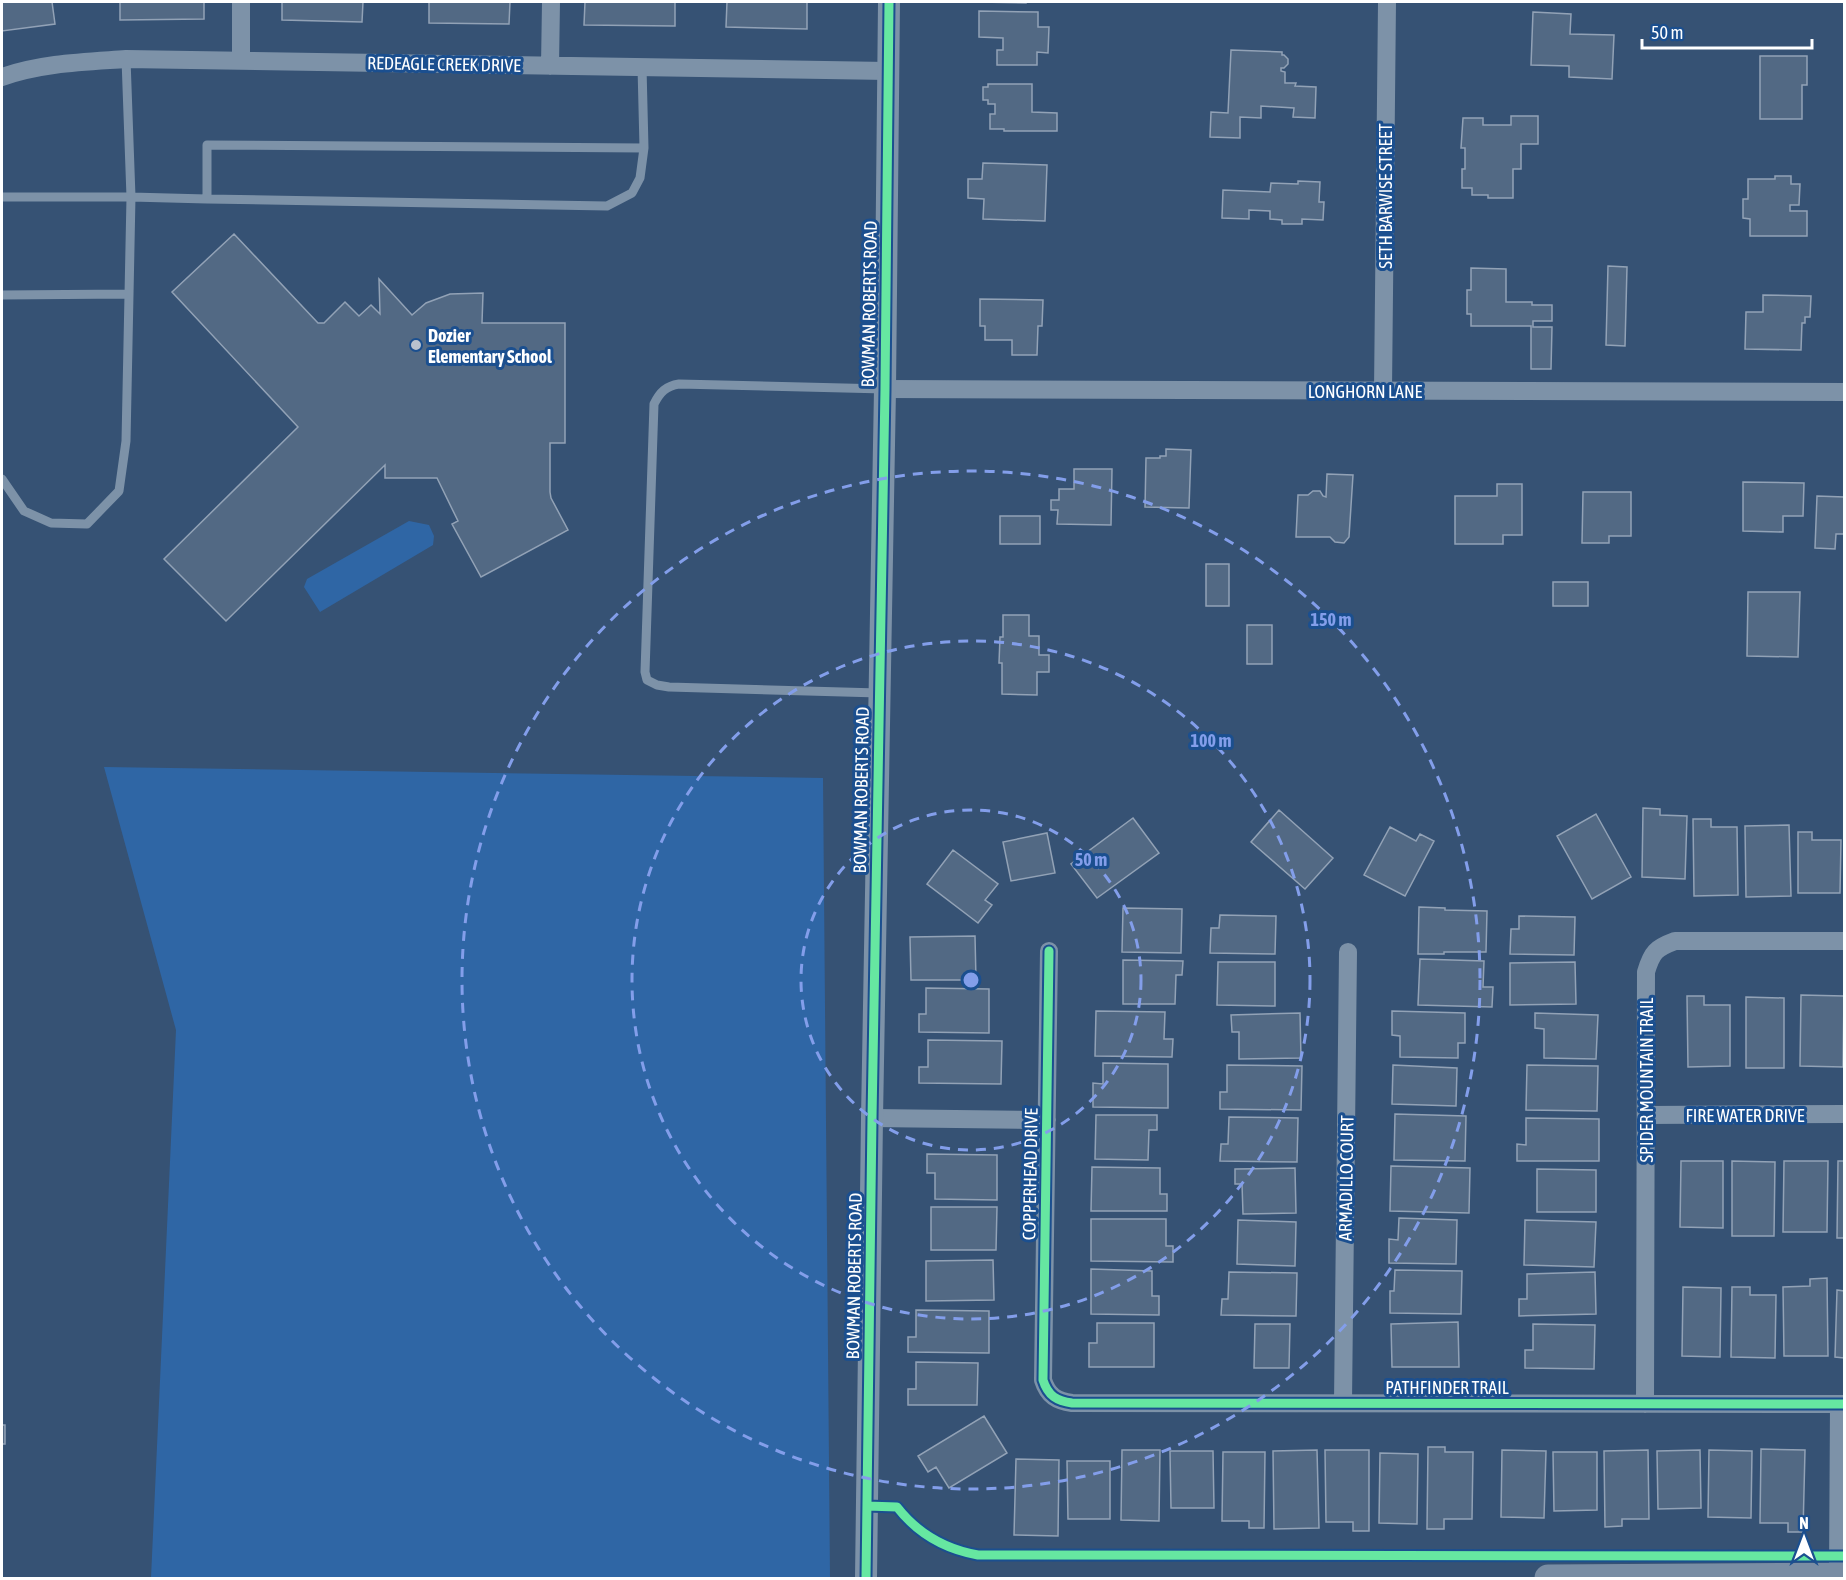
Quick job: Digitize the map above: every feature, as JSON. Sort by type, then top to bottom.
[{"type":"main road","points":[[1548,1578],[1841,1576]]},
{"type":"street","points":[[240,2],[241,61]]},
{"type":"street","points":[[550,66],[551,2]]},
{"type":"street","name":"BOWMAN ROBERTS ROAD","points":[[866,1578],[889,2]]},
{"type":"street","name":"SETH BARWISE STREET","points":[[1383,391],[1387,2]]},
{"type":"street","name":"REDEAGLE CREEK DRIVE","points":[[2,77],[22,70],[74,62],[126,59],[888,71]]},
{"type":"street","name":"LONGHORN LANE","points":[[885,389],[1845,393]]},
{"type":"street","name":"SPIDER MOUNTAIN TRAIL","points":[[1645,1404],[1646,972],[1649,960],[1662,946],[1676,942],[1845,942]]},
{"type":"street","name":"COPPERHEAD DRIVE","points":[[1049,951],[1044,1380],[1051,1396]]},
{"type":"street","name":"ARMADILLO COURT","points":[[1343,1403],[1348,952]]},
{"type":"street","name":"FIRE WATER DRIVE","points":[[1646,1115],[1845,1114]]},
{"type":"street","points":[[872,1118],[1047,1120]]},
{"type":"street","name":"PATHFINDER TRAIL","points":[[1051,1396],[1060,1401],[1072,1403],[1842,1404]]},
{"type":"street","points":[[1841,1576],[1842,1404]]},
{"type":"lane","points":[[2,479],[24,511],[51,523],[87,524],[119,491],[126,441],[131,197],[126,59]]},
{"type":"lane","points":[[2,196],[607,206],[632,193],[640,178],[644,147],[642,67]]},
{"type":"lane","points":[[207,200],[207,144],[644,147]]},
{"type":"lane","points":[[2,295],[129,294]]},
{"type":"lane","points":[[880,693],[669,687],[647,680],[645,672],[654,404],[660,393],[669,386],[679,384],[885,389]]},
{"type":"shaded area","points":[[409,521],[429,525],[434,536],[433,545],[320,612],[304,587],[307,579]]},
{"type":"shaded area","points":[[104,767],[823,778],[830,1578],[151,1578],[176,1030]]},
{"type":"building","points":[[2,2],[52,2],[55,24],[2,31]]},
{"type":"building","points":[[120,2],[204,2],[204,19],[120,20]]},
{"type":"building","points":[[282,2],[363,2],[362,22],[282,20]]},
{"type":"building","points":[[429,2],[510,2],[509,24],[429,23]]},
{"type":"building","points":[[585,2],[675,2],[675,26],[584,25]]},
{"type":"building","points":[[727,2],[807,2],[807,29],[726,27]]},
{"type":"building","points":[[979,2],[1026,2],[1026,3]]},
{"type":"building","points":[[979,11],[1038,12],[1038,27],[1049,27],[1048,53],[1037,52],[1037,65],[997,65],[997,50],[1003,50],[1003,38],[979,37]]},
{"type":"building","points":[[1533,12],[1571,14],[1570,34],[1614,35],[1612,79],[1569,77],[1569,66],[1531,65]]},
{"type":"building","points":[[1231,50],[1282,52],[1282,55],[1288,59],[1288,64],[1281,68],[1281,71],[1285,72],[1285,83],[1316,87],[1315,118],[1293,117],[1294,108],[1261,106],[1261,118],[1240,117],[1240,138],[1210,137],[1211,112],[1228,113]]},
{"type":"building","points":[[1760,56],[1807,56],[1807,85],[1802,85],[1802,119],[1760,119]]},
{"type":"building","points":[[988,84],[1032,84],[1032,112],[1057,113],[1057,131],[990,129],[990,114],[995,114],[995,104],[988,104],[988,100],[983,100],[983,87],[988,87]]},
{"type":"building","points":[[1511,116],[1538,116],[1538,144],[1521,144],[1521,169],[1513,169],[1513,198],[1488,198],[1488,195],[1472,195],[1472,188],[1462,188],[1462,169],[1465,169],[1465,148],[1461,148],[1463,118],[1483,118],[1483,125],[1511,125]]},
{"type":"building","points":[[983,163],[1047,165],[1045,221],[983,219],[984,199],[968,198],[968,179],[982,179]]},
{"type":"building","points":[[1775,176],[1791,176],[1791,184],[1800,184],[1799,205],[1790,205],[1790,211],[1807,211],[1807,236],[1750,236],[1750,219],[1743,218],[1743,199],[1748,199],[1748,179],[1775,179]]},
{"type":"building","points":[[1298,181],[1320,182],[1319,202],[1324,202],[1323,220],[1302,219],[1302,224],[1282,224],[1282,220],[1270,219],[1270,211],[1249,210],[1249,219],[1222,218],[1223,190],[1270,192],[1271,183],[1298,184]]},
{"type":"building","points":[[234,234],[318,323],[324,323],[345,302],[359,316],[371,305],[380,314],[379,279],[412,315],[426,303],[450,294],[483,293],[482,323],[565,323],[565,443],[550,443],[550,492],[568,530],[481,577],[452,524],[458,521],[437,478],[385,478],[385,465],[226,621],[164,559],[298,427],[172,292]]},
{"type":"building","points":[[1608,266],[1627,267],[1625,346],[1606,345]]},
{"type":"building","points":[[1471,268],[1506,269],[1506,302],[1552,305],[1552,321],[1533,321],[1533,327],[1552,327],[1551,369],[1531,369],[1531,326],[1471,326],[1471,314],[1467,314],[1467,290],[1471,290]]},
{"type":"building","points":[[1763,295],[1811,296],[1810,317],[1805,317],[1805,323],[1802,323],[1801,350],[1745,349],[1746,312],[1763,312]]},
{"type":"building","points":[[980,299],[1043,300],[1042,326],[1038,326],[1037,355],[1012,355],[1012,340],[985,340],[985,326],[980,326]]},
{"type":"building","points":[[1166,449],[1191,450],[1189,508],[1145,507],[1146,458],[1166,456]]},
{"type":"building","points":[[1074,469],[1112,469],[1111,525],[1057,524],[1058,510],[1051,510],[1051,500],[1059,500],[1059,489],[1074,489]]},
{"type":"building","points":[[1327,474],[1353,475],[1349,537],[1344,543],[1335,542],[1330,537],[1296,537],[1298,495],[1320,491],[1326,497]]},
{"type":"building","points":[[1743,482],[1804,483],[1803,516],[1783,516],[1783,532],[1743,531]]},
{"type":"building","points":[[1497,484],[1522,484],[1522,535],[1503,535],[1503,544],[1455,544],[1455,496],[1497,496]]},
{"type":"building","points":[[1583,492],[1631,492],[1631,536],[1609,536],[1609,543],[1582,543]]},
{"type":"building","points":[[1817,496],[1844,497],[1844,534],[1836,534],[1835,549],[1815,548]]},
{"type":"building","points":[[1000,516],[1040,516],[1040,544],[1000,544]]},
{"type":"building","points":[[1206,564],[1229,564],[1229,606],[1206,606]]},
{"type":"building","points":[[1553,582],[1588,582],[1588,606],[1553,606]]},
{"type":"building","points":[[1748,592],[1800,592],[1798,657],[1747,656]]},
{"type":"building","points":[[1003,615],[1029,615],[1029,636],[1039,636],[1039,655],[1049,655],[1049,672],[1037,672],[1037,695],[1002,694],[1002,663],[999,663],[1000,637],[1003,637]]},
{"type":"building","points":[[1247,625],[1272,625],[1272,664],[1247,664]]},
{"type":"building","points":[[1643,808],[1660,809],[1660,815],[1687,816],[1685,879],[1642,877]]},
{"type":"building","points":[[1279,810],[1333,858],[1305,889],[1251,842]]},
{"type":"building","points":[[1596,814],[1631,877],[1592,899],[1557,836]]},
{"type":"building","points":[[1133,818],[1159,853],[1097,898],[1071,864]]},
{"type":"building","points":[[1693,819],[1711,819],[1711,827],[1737,827],[1738,895],[1694,896]]},
{"type":"building","points":[[1789,825],[1791,896],[1746,897],[1745,826]]},
{"type":"building","points":[[1390,827],[1416,841],[1420,834],[1434,841],[1405,896],[1364,875]]},
{"type":"building","points":[[1798,832],[1812,832],[1812,840],[1841,840],[1840,893],[1798,893]]},
{"type":"building","points":[[1047,833],[1055,873],[1011,881],[1003,842]]},
{"type":"building","points":[[953,850],[998,884],[985,900],[992,905],[978,923],[927,884]]},
{"type":"building","points":[[1419,907],[1487,911],[1486,952],[1418,954]]},
{"type":"building","points":[[1123,908],[1182,909],[1181,953],[1122,952]]},
{"type":"building","points":[[1220,915],[1276,916],[1275,954],[1210,953],[1211,928],[1219,928]]},
{"type":"building","points":[[1519,916],[1575,917],[1574,955],[1510,954],[1511,929],[1519,929]]},
{"type":"building","points":[[975,936],[976,980],[911,980],[910,937]]},
{"type":"building","points":[[1420,959],[1484,961],[1483,987],[1493,987],[1492,1007],[1418,1005]]},
{"type":"building","points":[[1123,960],[1183,961],[1182,975],[1176,975],[1175,1004],[1123,1004]]},
{"type":"building","points":[[1218,962],[1275,962],[1275,1006],[1217,1005]]},
{"type":"building","points":[[1575,962],[1576,1004],[1510,1005],[1510,963]]},
{"type":"building","points":[[926,988],[989,989],[989,1033],[919,1032],[919,1014],[926,1014]]},
{"type":"building","points":[[1801,995],[1844,996],[1843,1067],[1800,1066]]},
{"type":"building","points":[[1687,996],[1704,996],[1704,1005],[1730,1005],[1730,1066],[1688,1067]]},
{"type":"building","points":[[1746,997],[1784,998],[1784,1068],[1746,1068]]},
{"type":"building","points":[[1096,1011],[1165,1012],[1164,1039],[1173,1039],[1172,1057],[1095,1056]]},
{"type":"building","points":[[1392,1011],[1465,1013],[1465,1043],[1458,1043],[1458,1058],[1400,1057],[1400,1036],[1392,1035]]},
{"type":"building","points":[[1300,1013],[1301,1058],[1239,1059],[1239,1032],[1232,1032],[1231,1015]]},
{"type":"building","points":[[1535,1013],[1598,1015],[1596,1059],[1544,1058],[1544,1029],[1535,1028]]},
{"type":"building","points":[[928,1040],[1002,1041],[1001,1084],[919,1083],[919,1067],[928,1067]]},
{"type":"building","points":[[1103,1063],[1168,1064],[1168,1108],[1093,1107],[1093,1083],[1103,1084]]},
{"type":"building","points":[[1227,1065],[1302,1066],[1301,1110],[1220,1109],[1220,1092],[1227,1092]]},
{"type":"building","points":[[1393,1065],[1457,1068],[1456,1106],[1392,1104]]},
{"type":"building","points":[[1527,1065],[1598,1066],[1597,1111],[1526,1110]]},
{"type":"building","points":[[1395,1114],[1466,1116],[1465,1161],[1394,1160]]},
{"type":"building","points":[[1096,1115],[1157,1115],[1157,1130],[1149,1130],[1148,1160],[1095,1159]]},
{"type":"building","points":[[1229,1117],[1298,1118],[1297,1162],[1220,1161],[1221,1144],[1228,1144]]},
{"type":"building","points":[[1526,1118],[1599,1119],[1599,1161],[1517,1161],[1517,1144],[1526,1145]]},
{"type":"building","points":[[927,1154],[997,1155],[997,1200],[935,1199],[935,1173],[927,1173]]},
{"type":"building","points":[[1681,1161],[1723,1161],[1723,1228],[1680,1227]]},
{"type":"building","points":[[1732,1161],[1775,1162],[1774,1236],[1732,1236]]},
{"type":"building","points":[[1784,1161],[1828,1161],[1827,1232],[1783,1232]]},
{"type":"building","points":[[1838,1161],[1844,1161],[1844,1238],[1837,1238]]},
{"type":"building","points":[[1391,1166],[1470,1168],[1469,1213],[1390,1211]]},
{"type":"building","points":[[1092,1167],[1160,1168],[1160,1194],[1167,1194],[1167,1211],[1091,1211]]},
{"type":"building","points":[[1295,1168],[1296,1213],[1243,1214],[1242,1184],[1235,1184],[1235,1169]]},
{"type":"building","points":[[1537,1169],[1596,1170],[1596,1212],[1537,1212]]},
{"type":"building","points":[[931,1207],[997,1207],[996,1250],[931,1250]]},
{"type":"building","points":[[1399,1218],[1457,1220],[1456,1264],[1389,1263],[1389,1239],[1398,1240]]},
{"type":"building","points":[[1091,1219],[1166,1219],[1166,1246],[1173,1246],[1173,1262],[1091,1261]]},
{"type":"building","points":[[1238,1220],[1296,1222],[1295,1266],[1237,1264]]},
{"type":"building","points":[[1525,1220],[1596,1222],[1594,1267],[1524,1265]]},
{"type":"building","points":[[993,1260],[994,1300],[926,1301],[926,1261]]},
{"type":"building","points":[[1091,1269],[1152,1271],[1152,1296],[1159,1296],[1159,1315],[1091,1314]]},
{"type":"building","points":[[1395,1270],[1462,1271],[1461,1314],[1390,1313],[1390,1291],[1394,1291]]},
{"type":"building","points":[[1229,1272],[1297,1273],[1296,1316],[1221,1315],[1222,1299],[1228,1299]]},
{"type":"building","points":[[1595,1272],[1596,1314],[1519,1316],[1519,1299],[1527,1299],[1527,1274]]},
{"type":"building","points":[[1827,1278],[1828,1356],[1784,1356],[1783,1287],[1810,1286],[1810,1279]]},
{"type":"building","points":[[1683,1287],[1721,1288],[1720,1357],[1682,1356]]},
{"type":"building","points":[[1732,1287],[1750,1287],[1750,1295],[1776,1295],[1775,1358],[1731,1357]]},
{"type":"building","points":[[1837,1290],[1844,1291],[1844,1358],[1835,1357]]},
{"type":"building","points":[[916,1310],[989,1311],[989,1353],[908,1352],[908,1337],[916,1337]]},
{"type":"building","points":[[1458,1322],[1459,1367],[1392,1367],[1391,1324]]},
{"type":"building","points":[[1097,1323],[1154,1323],[1154,1367],[1089,1367],[1089,1343],[1097,1343]]},
{"type":"building","points":[[1255,1324],[1290,1324],[1289,1368],[1254,1368]]},
{"type":"building","points":[[1533,1324],[1595,1325],[1594,1369],[1525,1368],[1525,1350],[1533,1350]]},
{"type":"building","points":[[916,1362],[978,1363],[977,1405],[908,1405],[908,1389],[916,1389]]},
{"type":"building","points":[[984,1416],[1007,1453],[949,1488],[936,1467],[928,1472],[918,1456]]},
{"type":"building","points":[[2,1425],[5,1425],[5,1444],[2,1444]]},
{"type":"building","points":[[1428,1447],[1445,1447],[1445,1452],[1473,1452],[1472,1519],[1444,1519],[1444,1529],[1427,1529]]},
{"type":"building","points":[[1761,1449],[1805,1450],[1803,1532],[1788,1532],[1788,1523],[1760,1523]]},
{"type":"building","points":[[1122,1450],[1160,1450],[1159,1521],[1121,1520]]},
{"type":"building","points":[[1317,1450],[1319,1528],[1274,1529],[1273,1451]]},
{"type":"building","points":[[1325,1450],[1369,1450],[1369,1531],[1353,1531],[1353,1522],[1326,1522]]},
{"type":"building","points":[[1502,1450],[1546,1451],[1544,1518],[1501,1517]]},
{"type":"building","points":[[1648,1450],[1649,1519],[1622,1519],[1622,1526],[1605,1527],[1604,1451]]},
{"type":"building","points":[[1700,1450],[1701,1508],[1658,1509],[1657,1451]]},
{"type":"building","points":[[1709,1450],[1752,1451],[1751,1518],[1708,1517]]},
{"type":"building","points":[[1170,1451],[1213,1451],[1214,1508],[1171,1508]]},
{"type":"building","points":[[1223,1452],[1265,1452],[1264,1528],[1249,1528],[1249,1521],[1222,1521]]},
{"type":"building","points":[[1553,1452],[1597,1452],[1597,1510],[1554,1511]]},
{"type":"building","points":[[1380,1453],[1418,1454],[1417,1524],[1379,1523]]},
{"type":"building","points":[[1016,1459],[1059,1460],[1058,1536],[1014,1535]]},
{"type":"building","points":[[1067,1461],[1110,1461],[1110,1519],[1068,1519]]},
{"type":"cycle path","points":[[866,1578],[889,2]]},
{"type":"cycle path","points":[[1049,951],[1043,1380],[1050,1394],[1058,1399],[1072,1403],[1844,1404]]},
{"type":"cycle path","points":[[867,1506],[897,1507],[905,1517],[933,1539],[954,1549],[978,1555],[1844,1556]]},
{"type":"place","name":"Dozier Elementary School","points":[[416,345]]}]
